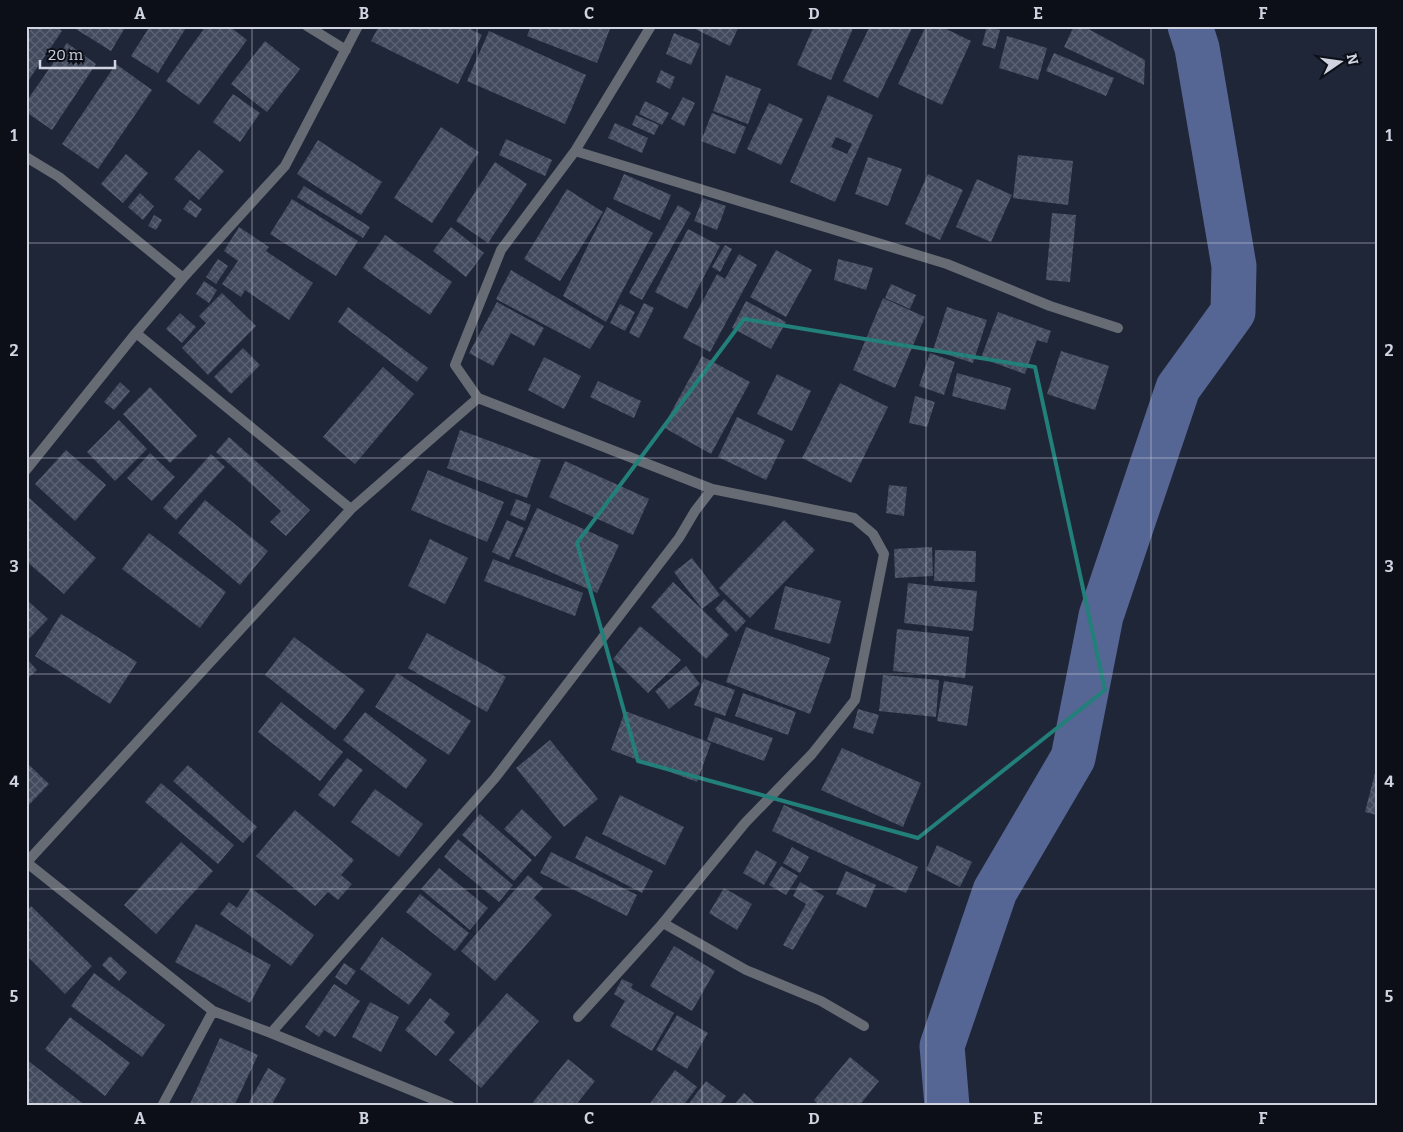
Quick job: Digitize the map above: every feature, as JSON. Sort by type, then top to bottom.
[{"type":"street","points":[[307,26],[346,50]]},
{"type":"street","points":[[26,470],[136,333],[285,166],[358,26]]},
{"type":"street","points":[[578,1017],[663,923],[745,823],[812,754],[855,700],[884,554],[873,534],[854,518],[712,489],[478,398],[455,365],[501,250],[575,151],[651,26]]},
{"type":"street","points":[[575,151],[947,264],[1050,306],[1118,328]]},
{"type":"street","points":[[26,157],[59,176],[184,278]]},
{"type":"street","points":[[136,333],[351,509]]},
{"type":"street","points":[[450,1106],[271,1033],[213,1012],[26,862],[351,509],[478,398]]},
{"type":"street","points":[[271,1033],[495,778],[679,538],[695,511],[712,489]]},
{"type":"street","points":[[663,923],[746,970],[820,1001],[864,1026]]},
{"type":"street","points":[[162,1106],[213,1012]]},
{"type":"highlighted area","points":[[744,319],[1035,367],[1105,690],[918,838],[638,761],[577,543]]},
{"type":"building","points":[[33,26],[55,26],[62,31],[26,84],[26,36]]},
{"type":"building","points":[[71,26],[126,26],[111,51]]},
{"type":"building","points":[[150,26],[187,26],[158,73],[131,56]]},
{"type":"building","points":[[206,26],[229,26],[247,40],[199,105],[166,81]]},
{"type":"building","points":[[379,26],[465,26],[482,35],[458,84],[371,41]]},
{"type":"building","points":[[531,26],[611,26],[597,63],[527,36]]},
{"type":"building","points":[[689,26],[739,26],[730,46]]},
{"type":"building","points":[[814,26],[854,26],[831,80],[797,65]]},
{"type":"building","points":[[870,26],[913,26],[878,98],[843,81]]},
{"type":"building","points":[[926,26],[940,26],[971,41],[942,105],[898,84]]},
{"type":"building","points":[[987,26],[1000,30],[995,49],[982,45]]},
{"type":"building","points":[[1074,26],[1083,26],[1145,60],[1144,85],[1064,47]]},
{"type":"building","points":[[489,31],[586,75],[565,124],[467,81]]},
{"type":"building","points":[[674,33],[700,44],[691,65],[666,54]]},
{"type":"building","points":[[1007,36],[1047,48],[1038,80],[999,68]]},
{"type":"building","points":[[265,41],[300,69],[267,112],[231,84]]},
{"type":"building","points":[[67,43],[96,64],[52,130],[26,112],[26,102]]},
{"type":"building","points":[[1054,53],[1114,78],[1106,96],[1046,71]]},
{"type":"building","points":[[116,64],[152,90],[98,169],[62,144]]},
{"type":"building","points":[[661,70],[675,77],[670,89],[656,82]]},
{"type":"building","points":[[726,75],[761,89],[748,124],[713,111]]},
{"type":"building","points":[[233,94],[260,113],[240,142],[213,122]]},
{"type":"building","points":[[828,95],[873,115],[835,202],[790,182]],"holes":[[[836,137],[852,144],[847,154],[831,147]]]},
{"type":"building","points":[[683,97],[695,103],[684,126],[671,119]]},
{"type":"building","points":[[645,101],[669,113],[662,125],[639,114]]},
{"type":"building","points":[[769,103],[803,119],[781,165],[747,149]]},
{"type":"building","points":[[712,113],[746,127],[735,154],[701,141]]},
{"type":"building","points":[[636,115],[659,125],[654,135],[632,125]]},
{"type":"building","points":[[615,123],[648,138],[642,153],[608,138]]},
{"type":"building","points":[[441,127],[479,152],[432,223],[394,198]]},
{"type":"building","points":[[506,139],[552,160],[545,176],[499,155]]},
{"type":"building","points":[[318,140],[382,182],[361,215],[297,174]]},
{"type":"building","points":[[199,150],[224,171],[199,200],[174,179]]},
{"type":"building","points":[[126,154],[148,173],[123,203],[101,184]]},
{"type":"building","points":[[1018,155],[1073,161],[1068,205],[1013,198]]},
{"type":"building","points":[[868,157],[902,169],[888,206],[855,194]]},
{"type":"building","points":[[495,162],[527,184],[488,243],[456,221]]},
{"type":"building","points":[[624,174],[671,195],[660,220],[613,199]]},
{"type":"building","points":[[928,174],[963,190],[940,240],[905,224]]},
{"type":"building","points":[[977,179],[1012,195],[991,242],[956,227]]},
{"type":"building","points":[[304,186],[370,227],[363,238],[297,197]]},
{"type":"building","points":[[567,189],[603,212],[560,281],[524,259]]},
{"type":"building","points":[[140,193],[154,206],[143,220],[128,207]]},
{"type":"building","points":[[703,198],[726,206],[717,230],[694,221]]},
{"type":"building","points":[[292,199],[358,241],[336,276],[270,234]]},
{"type":"building","points":[[190,200],[202,209],[196,218],[183,209]]},
{"type":"building","points":[[678,205],[691,213],[642,300],[629,293]]},
{"type":"building","points":[[607,207],[653,233],[606,322],[563,296]]},
{"type":"building","points":[[1052,213],[1076,215],[1070,282],[1046,280]]},
{"type":"building","points":[[154,215],[162,220],[156,230],[148,226]]},
{"type":"building","points":[[239,227],[269,247],[266,251],[313,283],[289,320],[245,290],[241,297],[222,284],[238,261],[224,251]]},
{"type":"building","points":[[451,227],[484,253],[466,277],[433,251]]},
{"type":"building","points":[[688,229],[720,246],[687,309],[655,292]]},
{"type":"building","points":[[385,235],[452,282],[430,315],[363,268]]},
{"type":"building","points":[[725,245],[732,249],[720,272],[712,267]]},
{"type":"building","points":[[776,250],[812,270],[786,317],[750,297]]},
{"type":"building","points":[[739,254],[757,265],[710,352],[683,338],[717,274],[725,279]]},
{"type":"building","points":[[218,259],[228,266],[216,284],[206,277]]},
{"type":"building","points":[[838,259],[873,268],[866,290],[834,280]]},
{"type":"building","points":[[511,270],[604,326],[590,349],[496,299]]},
{"type":"building","points":[[204,281],[217,290],[209,303],[196,294]]},
{"type":"building","points":[[891,284],[916,295],[910,309],[885,298]]},
{"type":"building","points":[[222,293],[256,326],[208,375],[182,348],[206,323],[199,316]]},
{"type":"building","points":[[883,298],[925,317],[895,388],[853,370]]},
{"type":"building","points":[[746,301],[786,322],[771,349],[732,328]]},
{"type":"building","points":[[497,302],[544,328],[534,346],[511,333],[493,366],[469,353]]},
{"type":"building","points":[[644,303],[654,308],[639,338],[629,333]]},
{"type":"building","points":[[620,304],[635,312],[625,331],[610,323]]},
{"type":"building","points":[[348,307],[428,368],[417,382],[338,322]]},
{"type":"building","points":[[947,307],[987,320],[973,363],[933,350]]},
{"type":"building","points":[[998,312],[1051,331],[1047,343],[1037,340],[1025,374],[981,358]]},
{"type":"building","points":[[180,313],[196,327],[182,343],[166,329]]},
{"type":"building","points":[[243,348],[260,365],[231,394],[214,377]]},
{"type":"building","points":[[1061,351],[1109,366],[1095,410],[1047,394]]},
{"type":"building","points":[[930,353],[955,362],[944,395],[919,386]]},
{"type":"building","points":[[702,356],[750,382],[711,454],[663,427]]},
{"type":"building","points":[[544,357],[581,376],[564,409],[528,390]]},
{"type":"building","points":[[383,367],[414,394],[355,464],[323,437]]},
{"type":"building","points":[[957,373],[1011,388],[1005,410],[952,396]]},
{"type":"building","points":[[777,374],[811,391],[792,431],[757,414]]},
{"type":"building","points":[[598,381],[641,401],[634,418],[590,397]]},
{"type":"building","points":[[120,382],[130,391],[114,410],[104,402]]},
{"type":"building","points":[[840,383],[888,407],[851,483],[802,458]]},
{"type":"building","points":[[150,387],[197,436],[170,463],[123,414]]},
{"type":"building","points":[[915,396],[935,402],[927,427],[909,423]]},
{"type":"building","points":[[737,417],[785,440],[766,480],[718,457]]},
{"type":"building","points":[[119,420],[147,449],[115,481],[87,452]]},
{"type":"building","points":[[460,430],[541,460],[527,498],[447,468]]},
{"type":"building","points":[[229,437],[310,510],[286,536],[270,522],[281,511],[216,452]]},
{"type":"building","points":[[66,450],[106,485],[75,521],[35,484]]},
{"type":"building","points":[[150,453],[175,477],[152,501],[127,478]]},
{"type":"building","points":[[211,454],[225,467],[176,520],[163,508]]},
{"type":"building","points":[[565,461],[649,499],[633,535],[549,497]]},
{"type":"building","points":[[428,470],[504,502],[487,542],[411,510]]},
{"type":"building","points":[[889,485],[907,487],[904,516],[886,513]]},
{"type":"building","points":[[27,496],[96,558],[64,594],[26,561]]},
{"type":"building","points":[[516,499],[531,505],[525,521],[510,515]]},
{"type":"building","points":[[205,500],[268,551],[240,585],[178,533]]},
{"type":"building","points":[[537,508],[619,545],[597,593],[515,556]]},
{"type":"building","points":[[507,520],[524,528],[509,560],[492,552]]},
{"type":"building","points":[[784,520],[815,550],[750,618],[719,588]]},
{"type":"building","points":[[149,533],[226,592],[200,628],[122,569]]},
{"type":"building","points":[[430,539],[468,558],[445,604],[408,586]]},
{"type":"building","points":[[932,547],[933,576],[895,578],[894,549]]},
{"type":"building","points":[[935,550],[976,551],[975,582],[934,581]]},
{"type":"building","points":[[692,558],[720,595],[702,609],[674,572]]},
{"type":"building","points":[[493,559],[583,593],[575,616],[484,581]]},
{"type":"building","points":[[673,582],[729,635],[706,659],[651,607]]},
{"type":"building","points":[[908,583],[977,591],[973,631],[904,623]]},
{"type":"building","points":[[785,586],[841,601],[830,644],[774,629]]},
{"type":"building","points":[[26,599],[48,619],[26,642]]},
{"type":"building","points":[[724,599],[746,621],[736,632],[715,609]]},
{"type":"building","points":[[61,614],[137,662],[110,704],[35,656]]},
{"type":"building","points":[[640,626],[681,660],[648,693],[613,659]]},
{"type":"building","points":[[746,627],[830,658],[810,714],[726,682]]},
{"type":"building","points":[[897,629],[969,637],[965,678],[893,671]]},
{"type":"building","points":[[427,633],[506,677],[487,712],[408,668]]},
{"type":"building","points":[[294,637],[365,690],[335,730],[265,675]]},
{"type":"building","points":[[26,658],[37,670],[26,680]]},
{"type":"building","points":[[686,666],[700,684],[669,709],[655,691]]},
{"type":"building","points":[[397,673],[471,721],[449,755],[375,707]]},
{"type":"building","points":[[883,675],[939,680],[936,717],[879,711]]},
{"type":"building","points":[[704,679],[735,690],[725,716],[694,705]]},
{"type":"building","points":[[944,681],[973,686],[967,726],[937,721]]},
{"type":"building","points":[[743,693],[796,712],[788,735],[735,716]]},
{"type":"building","points":[[281,702],[343,752],[320,781],[258,732]]},
{"type":"building","points":[[858,709],[879,715],[873,734],[853,728]]},
{"type":"building","points":[[625,711],[711,743],[697,782],[611,750]]},
{"type":"building","points":[[365,712],[427,760],[406,789],[343,740]]},
{"type":"building","points":[[715,717],[773,738],[764,761],[707,740]]},
{"type":"building","points":[[550,740],[598,799],[564,827],[516,768]]},
{"type":"building","points":[[842,748],[921,783],[903,827],[821,790]]},
{"type":"building","points":[[347,758],[363,770],[334,807],[318,795]]},
{"type":"building","points":[[26,762],[49,784],[26,808]]},
{"type":"building","points":[[188,765],[257,827],[243,843],[173,781]]},
{"type":"building","points":[[1377,769],[1377,815],[1365,812]]},
{"type":"building","points":[[161,783],[234,845],[218,864],[145,802]]},
{"type":"building","points":[[375,789],[423,824],[399,857],[351,822]]},
{"type":"building","points":[[620,795],[684,827],[665,865],[602,834]]},
{"type":"building","points":[[784,805],[918,867],[906,893],[772,831]]},
{"type":"building","points":[[522,809],[552,837],[535,857],[504,829]]},
{"type":"building","points":[[295,810],[354,860],[341,875],[352,884],[338,900],[328,892],[315,906],[256,856]]},
{"type":"building","points":[[480,814],[532,860],[514,881],[462,835]]},
{"type":"building","points":[[586,836],[653,871],[642,893],[575,858]]},
{"type":"building","points":[[458,839],[513,885],[499,902],[444,857]]},
{"type":"building","points":[[181,842],[213,871],[156,934],[124,905]]},
{"type":"building","points":[[937,845],[972,862],[960,887],[926,870]]},
{"type":"building","points":[[792,847],[809,857],[800,873],[783,863]]},
{"type":"building","points":[[756,850],[777,862],[764,885],[743,873]]},
{"type":"building","points":[[551,852],[637,895],[627,916],[540,873]]},
{"type":"building","points":[[781,866],[798,876],[786,895],[769,885]]},
{"type":"building","points":[[439,868],[488,908],[470,930],[421,889]]},
{"type":"building","points":[[846,871],[876,885],[866,908],[836,894]]},
{"type":"building","points":[[528,875],[543,888],[534,898],[552,915],[495,981],[461,951]]},
{"type":"building","points":[[800,882],[824,896],[793,950],[783,945],[806,904],[793,896]]},
{"type":"building","points":[[251,888],[314,935],[291,966],[220,914],[229,902],[237,908]]},
{"type":"building","points":[[724,888],[752,904],[737,930],[709,913]]},
{"type":"building","points":[[420,894],[469,933],[455,951],[406,912]]},
{"type":"building","points":[[31,906],[92,966],[65,994],[26,955],[26,911]]},
{"type":"building","points":[[196,924],[271,965],[250,1003],[175,962]]},
{"type":"building","points":[[382,937],[432,974],[409,1005],[360,969]]},
{"type":"building","points":[[674,946],[715,971],[692,1011],[650,986]]},
{"type":"building","points":[[110,956],[127,972],[119,981],[102,965]]},
{"type":"building","points":[[344,963],[356,971],[346,985],[335,977]]},
{"type":"building","points":[[94,973],[165,1025],[142,1057],[71,1006]]},
{"type":"building","points":[[622,979],[633,984],[631,988],[674,1013],[652,1051],[610,1026],[625,1001],[614,994]]},
{"type":"building","points":[[334,984],[360,1001],[335,1037],[324,1030],[319,1037],[305,1027]]},
{"type":"building","points":[[507,993],[539,1021],[481,1088],[449,1060]]},
{"type":"building","points":[[430,998],[450,1014],[444,1022],[455,1032],[436,1056],[405,1030]]},
{"type":"building","points":[[370,1002],[399,1017],[381,1052],[352,1037]]},
{"type":"building","points":[[677,1015],[708,1033],[687,1069],[656,1050]]},
{"type":"building","points":[[70,1017],[130,1063],[105,1096],[45,1049]]},
{"type":"building","points":[[220,1038],[258,1055],[234,1106],[189,1106]]},
{"type":"building","points":[[850,1057],[879,1081],[859,1106],[820,1106],[814,1100]]},
{"type":"building","points":[[26,1059],[86,1106],[26,1106]]},
{"type":"building","points":[[568,1059],[595,1081],[575,1106],[537,1106],[533,1102]]},
{"type":"building","points":[[268,1068],[286,1079],[271,1106],[247,1106]]},
{"type":"building","points":[[675,1070],[697,1087],[683,1106],[648,1106]]},
{"type":"building","points":[[706,1081],[726,1096],[719,1106],[687,1106]]},
{"type":"building","points":[[744,1093],[758,1106],[733,1106]]},
{"type":"waterway","points":[[947,1106],[942,1046],[995,891],[1073,758],[1101,616],[1178,388],[1233,312],[1234,266],[1197,48],[1190,26]]}]
